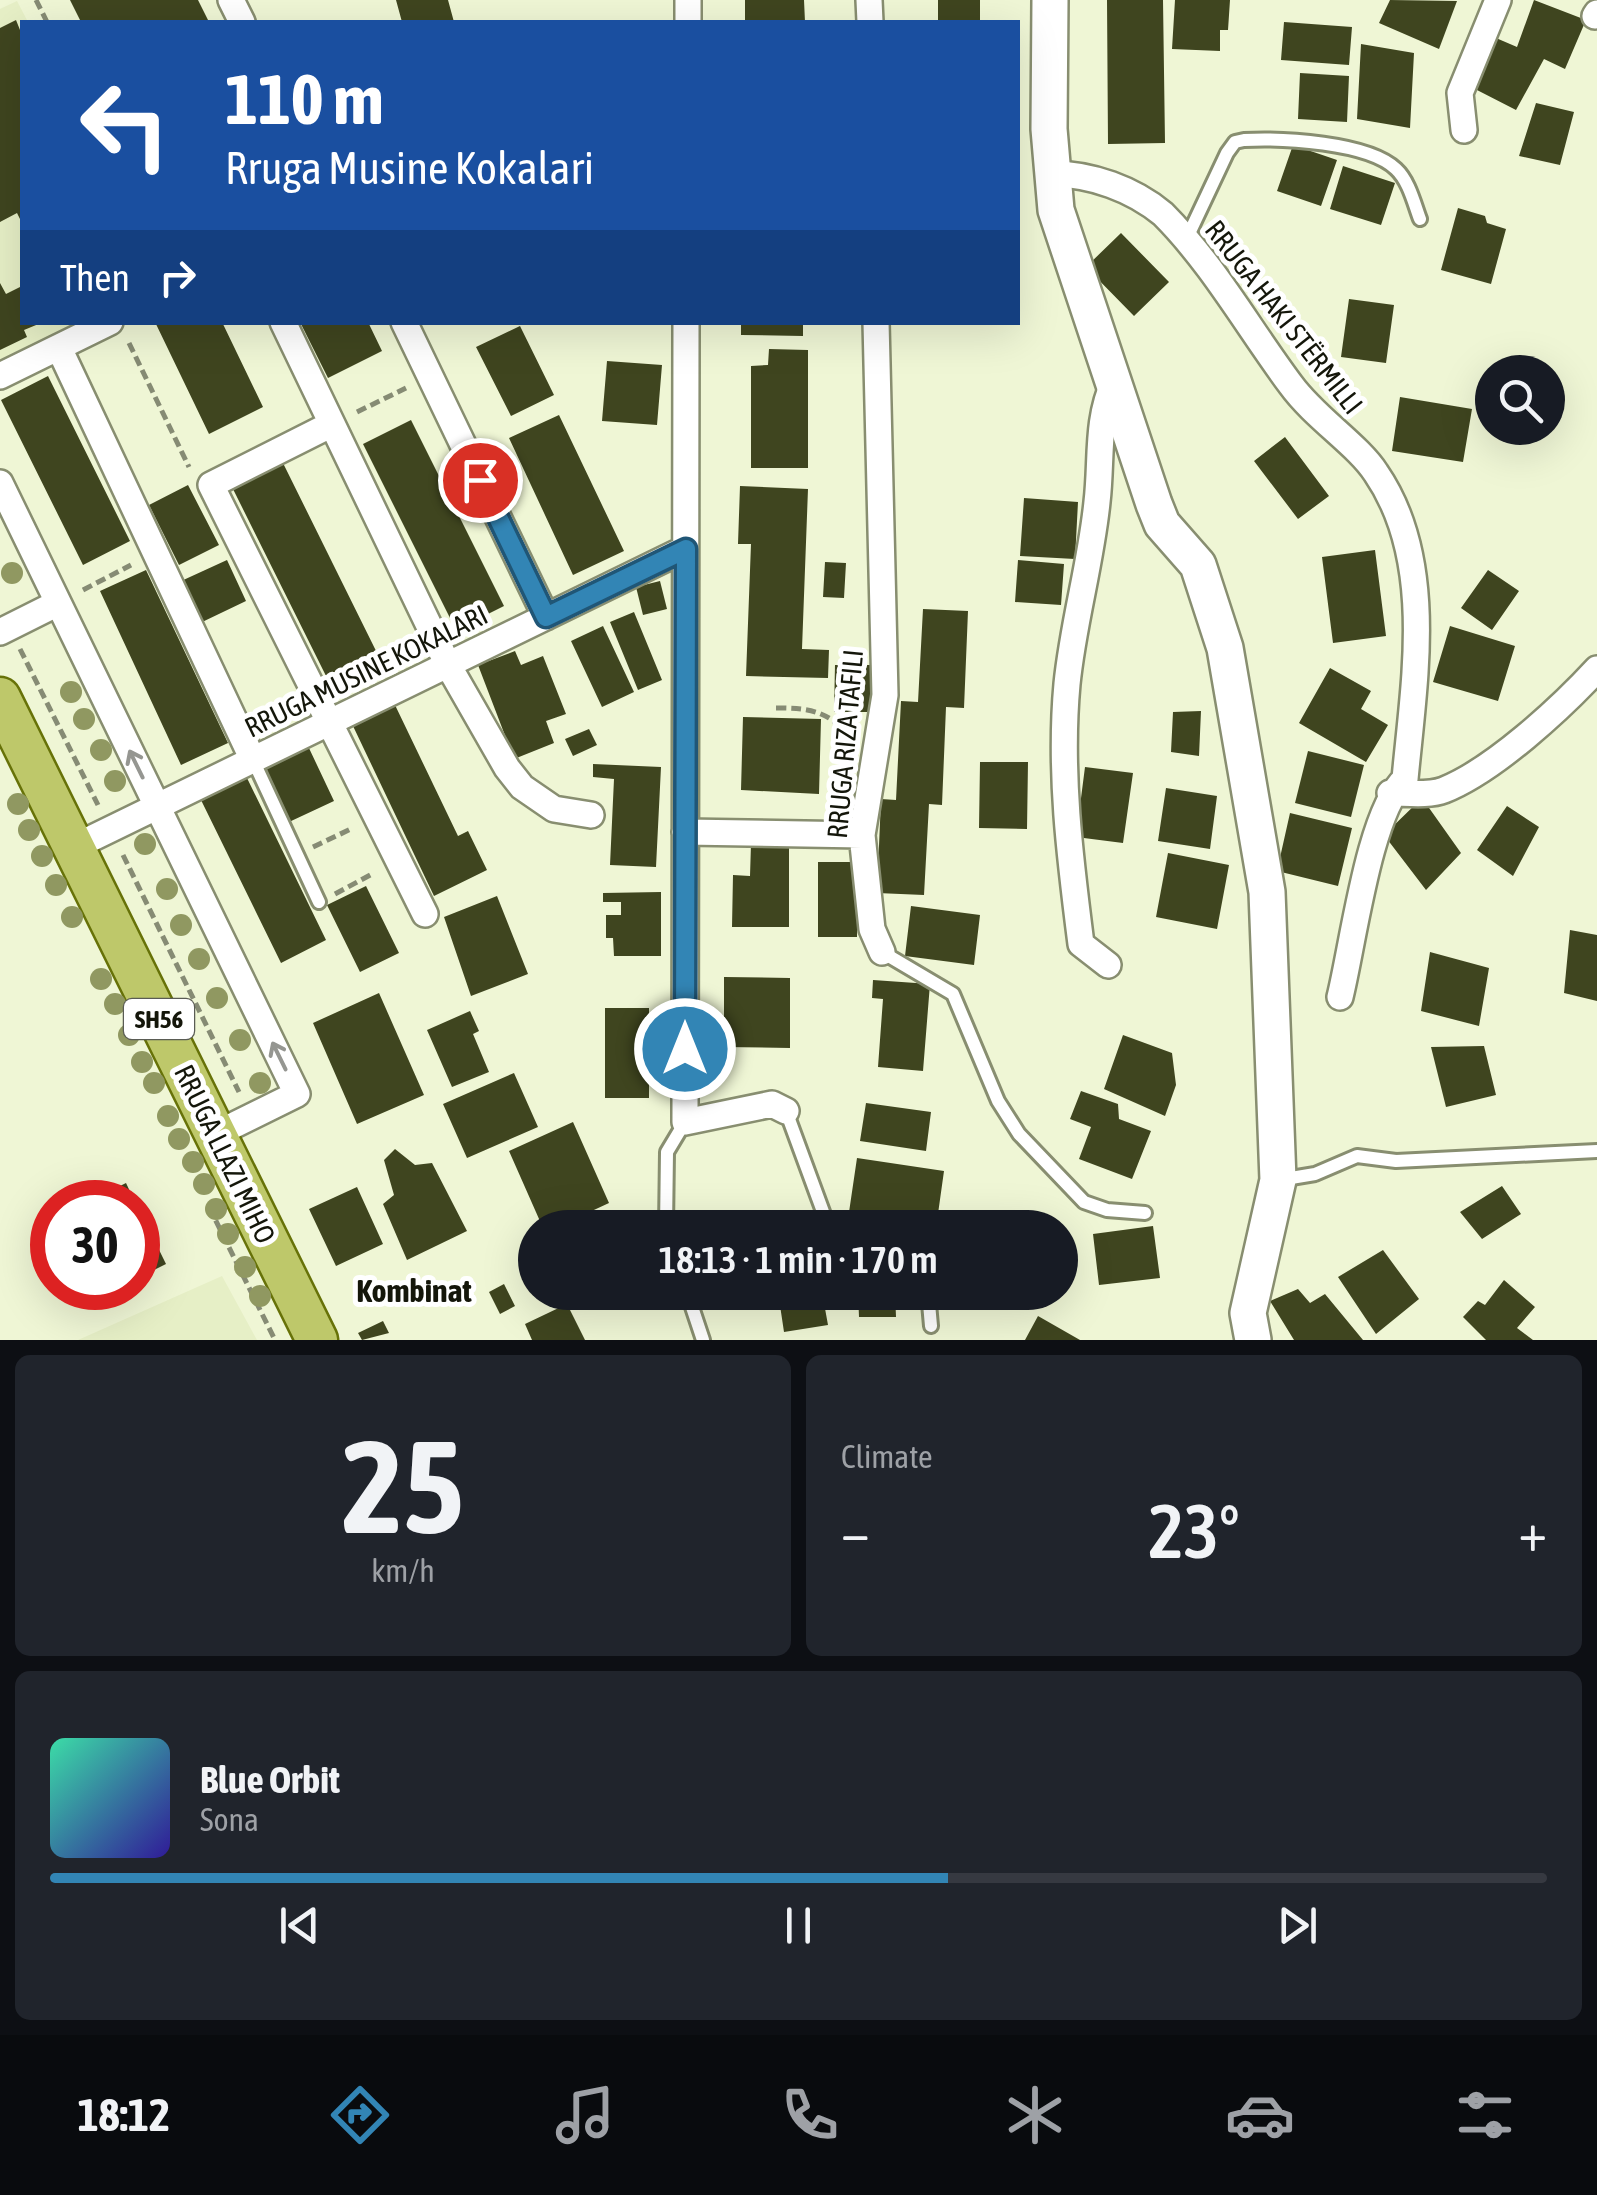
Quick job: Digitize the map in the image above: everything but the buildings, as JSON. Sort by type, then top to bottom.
[{"type":"main road","name":"RRUGA LLAZI MIHO","points":[[0,698],[74,848],[234,1126],[318,1340]]},
{"type":"street","points":[[1050,0],[1056,210],[1154,504],[1162,524],[1198,565],[1224,648],[1267,892],[1278,1180],[1248,1312],[1253,1340]]},
{"type":"street","points":[[1464,130],[1460,93],[1498,0]]},
{"type":"street","name":"RRUGA HAKI STËRMILLI","points":[[1053,174],[1078,174],[1150,202],[1186,240],[1303,401],[1374,470],[1403,532],[1418,628],[1405,779],[1390,793],[1375,838],[1340,998]]},
{"type":"street","points":[[283,325],[448,665],[522,786],[554,809],[591,815]]},
{"type":"street","points":[[405,325],[546,617]]},
{"type":"street","points":[[686,325],[685,1122],[772,1104],[786,1111]]},
{"type":"street","name":"RRUGA RIZA TAFILI","points":[[876,325],[885,694],[862,835],[872,929],[882,952]]},
{"type":"street","points":[[0,376],[59,348],[119,332]]},
{"type":"street","points":[[59,348],[253,760]]},
{"type":"street","points":[[1108,964],[1081,944],[1067,830],[1066,725],[1067,682],[1098,502],[1100,424],[1114,382]]},
{"type":"street","points":[[332,424],[211,485],[426,914]]},
{"type":"street","points":[[0,483],[297,1094],[234,1126]]},
{"type":"street","name":"RRUGA MUSINE KOKALARI","points":[[74,848],[686,549]]},
{"type":"street","points":[[5,630],[58,603]]},
{"type":"street","points":[[1390,793],[1442,790],[1472,773],[1564,702],[1597,668]]},
{"type":"street","points":[[685,832],[862,835]]},
{"type":"lane","points":[[1186,240],[1228,154],[1235,142],[1244,140],[1308,142],[1386,162],[1408,186],[1420,218]]},
{"type":"lane","points":[[253,760],[320,902]]},
{"type":"lane","name":"RRUGA RIZA TAFILI","points":[[882,952],[954,994],[998,1101],[1019,1134],[1084,1202],[1107,1210],[1145,1212]]},
{"type":"lane","points":[[786,1111],[822,1210]]},
{"type":"lane","points":[[666,1210],[667,1152],[685,1122]]},
{"type":"lane","points":[[1278,1180],[1315,1174],[1356,1156],[1396,1160],[1597,1151]]},
{"type":"lane","points":[[693,1310],[703,1340]]},
{"type":"lane","points":[[930,1310],[931,1326]]},
{"type":"path","points":[[119,332],[188,466],[211,485]]},
{"type":"path","points":[[332,424],[430,377]]},
{"type":"path","points":[[58,603],[158,552]]},
{"type":"path","points":[[5,630],[110,830],[234,1126]]},
{"type":"path","points":[[776,708],[811,708],[828,716]]},
{"type":"path","points":[[297,855],[352,829]]},
{"type":"path","points":[[320,902],[372,874]]},
{"type":"shaded area","points":[[17,1],[27,20],[20,20],[20,325],[78,325],[0,363],[0,9]]},
{"type":"shaded area","points":[[222,1276],[257,1340],[78,1340],[146,1310],[160,1310],[160,1304]]},
{"type":"district","name":"Kombinat","points":[[414,1291]]},
{"type":"route","points":[[480,480],[546,617],[686,549],[685,1049]]}]
